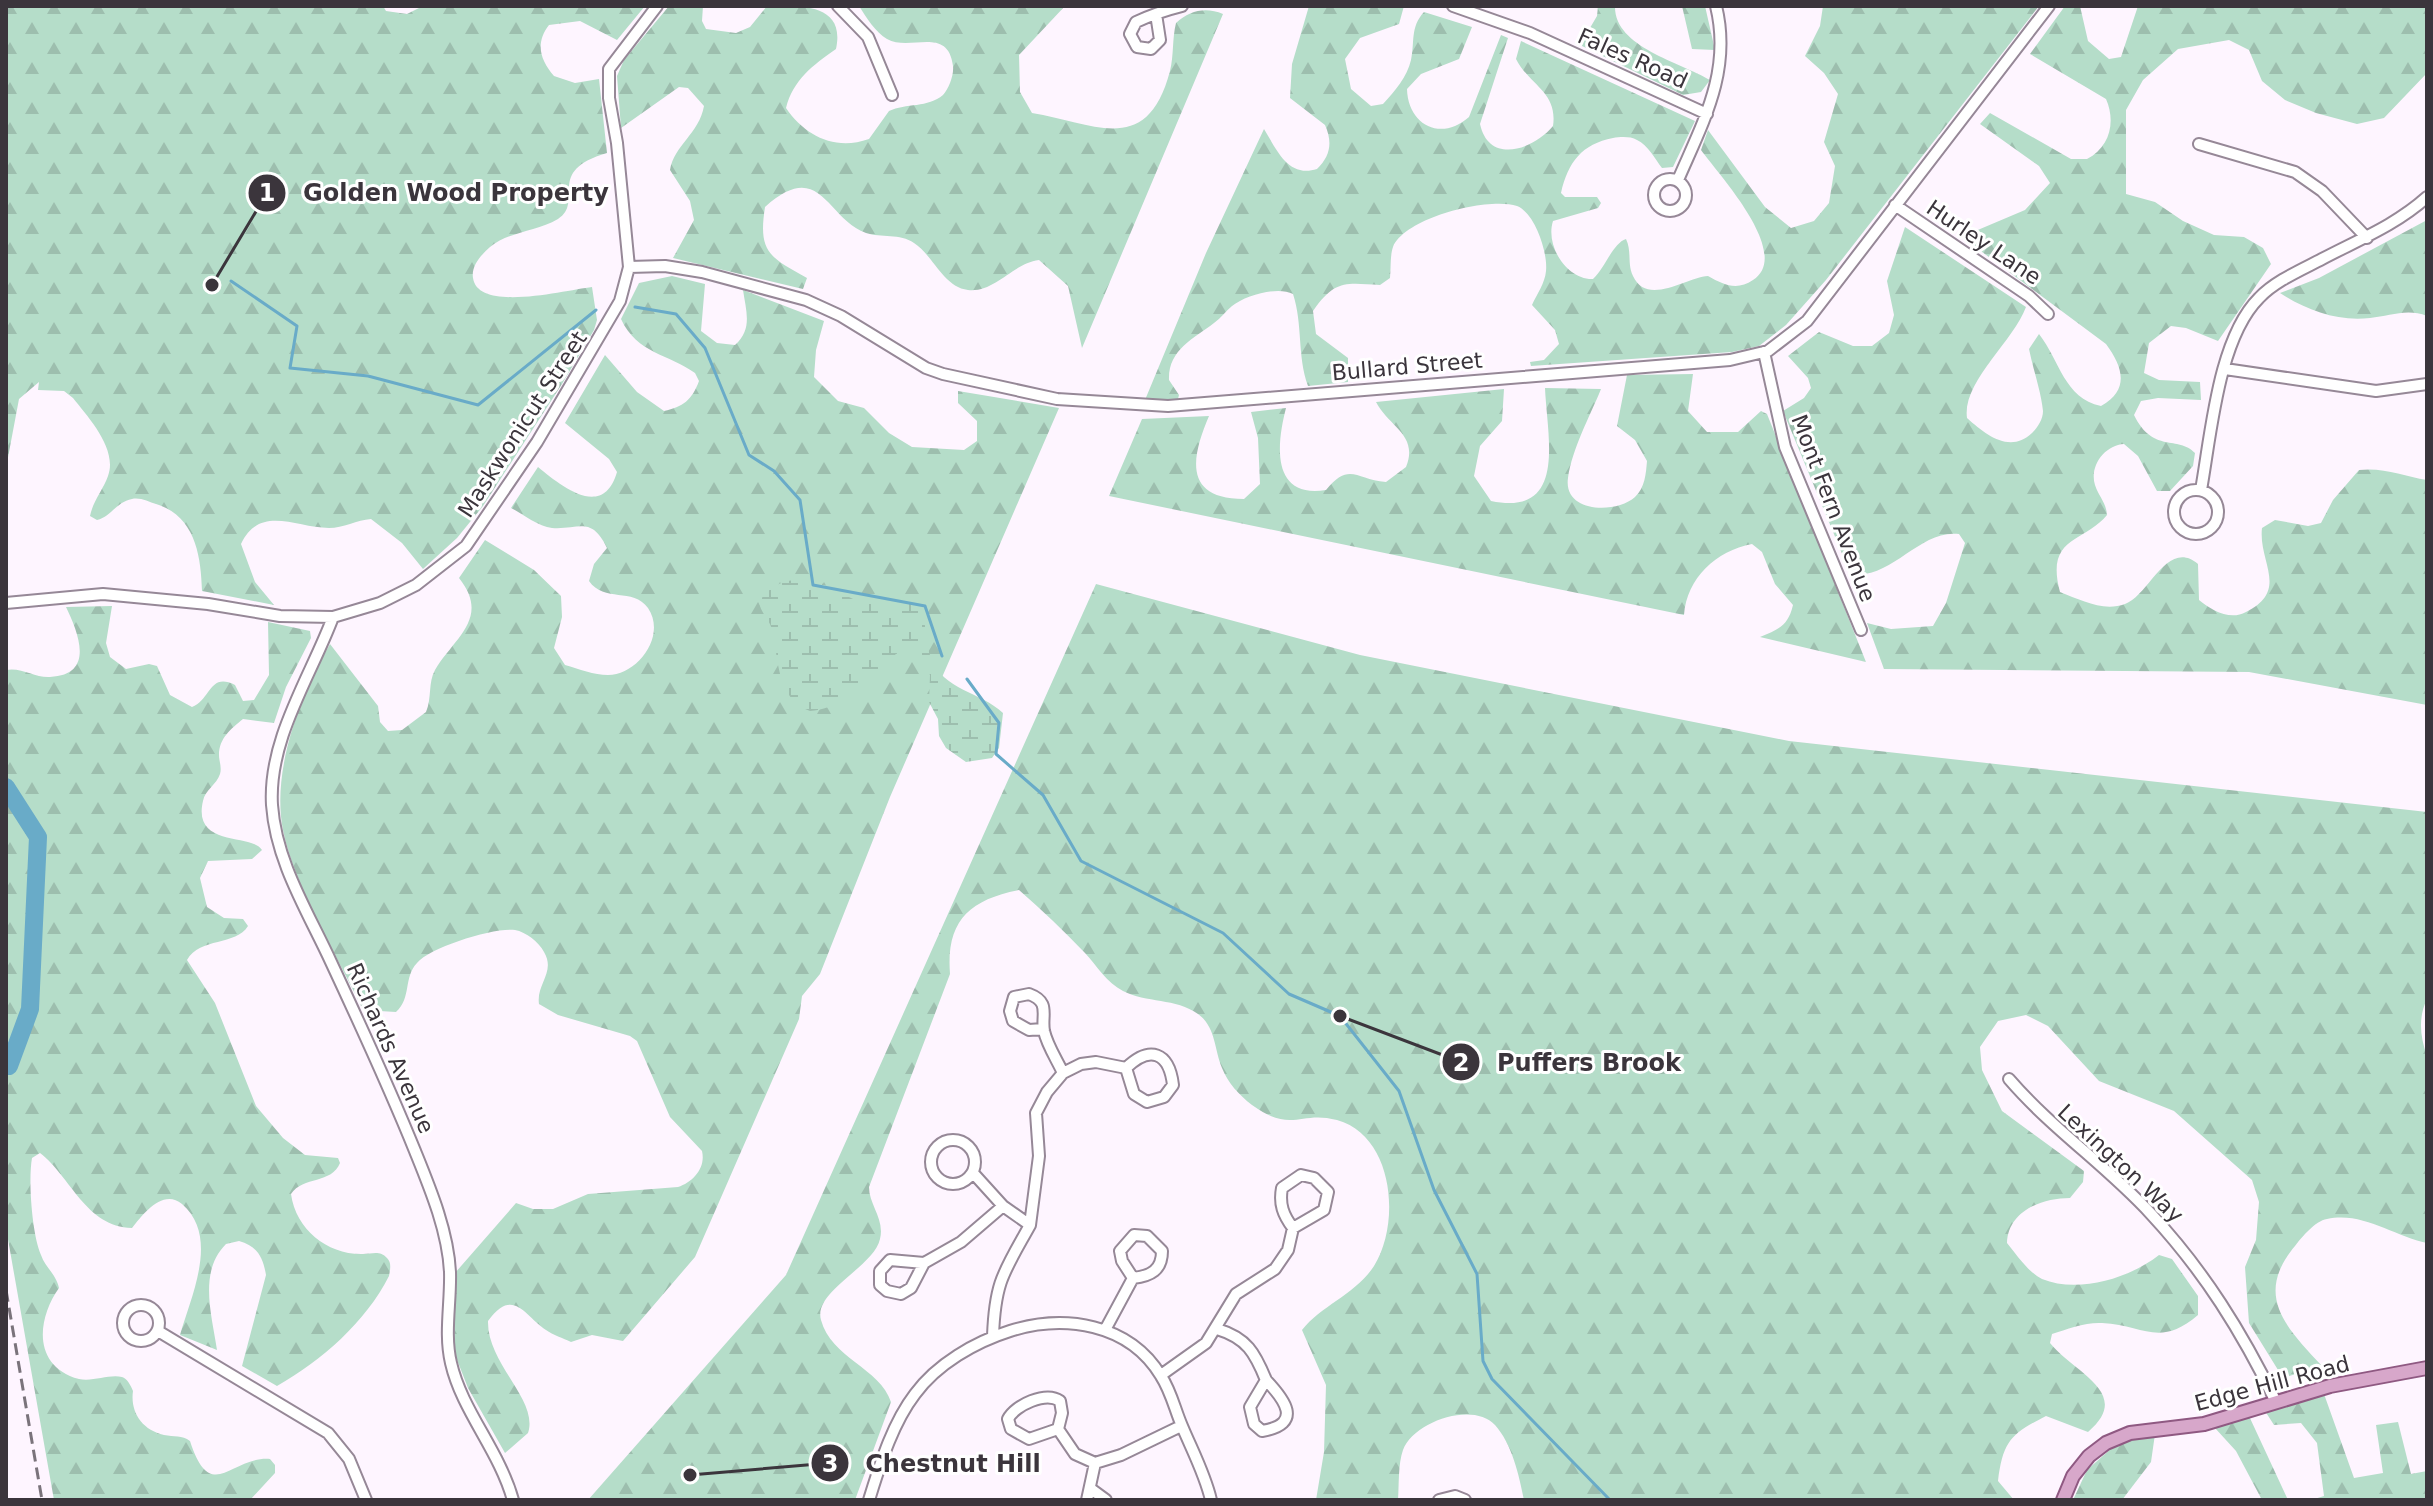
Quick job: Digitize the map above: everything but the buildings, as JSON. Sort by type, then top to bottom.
[{"type":"main road","name":"Edge Hill Road","points":[[2063,1500],[2073,1476],[2089,1456],[2116,1438],[2130,1433],[2204,1424],[2330,1386],[2427,1368]]},
{"type":"street","name":"Maskwonicut Street","points":[[6,603],[103,594],[208,604],[280,616],[333,617],[380,603],[416,585],[466,546],[493,510],[620,301],[629,267],[609,98],[609,69],[657,6]]},
{"type":"street","points":[[840,6],[868,37],[892,95]]},
{"type":"street","points":[[1156,14],[1182,6]]},
{"type":"street","name":"Fales Road","points":[[1453,6],[1530,33],[1707,114]]},
{"type":"street","points":[[1678,180],[1707,114],[1723,55],[1716,6]]},
{"type":"street","name":"Bullard Street","points":[[629,267],[665,266],[771,288],[841,316],[926,368],[1057,399],[1113,405],[1168,406],[1730,360],[1764,352],[1781,344],[1807,321],[2049,6]]},
{"type":"street","points":[[2199,144],[2295,172],[2322,191],[2367,238]]},
{"type":"street","points":[[2201,490],[2225,369],[2243,318],[2259,297],[2324,258],[2367,238],[2427,197]]},
{"type":"street","name":"Hurley Lane","points":[[1895,205],[2029,296],[2048,314]]},
{"type":"street","name":"Mont Fern Avenue","points":[[1764,352],[1785,447],[1861,630]]},
{"type":"street","points":[[2225,369],[2376,391],[2427,384]]},
{"type":"street","points":[[2201,490],[2217,502],[2219,515],[2212,529],[2199,535],[2189,534],[2176,523],[2175,503],[2190,491],[2201,490]]},
{"type":"street","name":"Richards Avenue","points":[[333,617],[291,711],[273,781],[272,805],[281,858],[356,1015],[441,1224],[450,1269],[451,1363],[461,1391],[500,1462],[513,1500]]},
{"type":"street","points":[[1043,1029],[1063,1073]]},
{"type":"street","points":[[1149,1053],[1163,1058],[1171,1068],[1173,1085],[1164,1097],[1147,1102],[1134,1094],[1126,1068],[1138,1056],[1149,1053]]},
{"type":"street","points":[[993,1336],[999,1280],[1030,1225],[1039,1156],[1036,1113],[1063,1073],[1096,1062],[1126,1068]]},
{"type":"street","name":"Lexington Way","points":[[2009,1079],[2044,1119],[2151,1213],[2199,1269],[2239,1330],[2276,1402]]},
{"type":"street","points":[[954,1139],[971,1146],[976,1160],[974,1174],[966,1182],[953,1184],[939,1180],[931,1167],[932,1154],[940,1143],[954,1139]]},
{"type":"street","points":[[974,1174],[1003,1206],[1030,1225]]},
{"type":"street","points":[[1161,1375],[1200,1348],[1217,1329],[1236,1294],[1279,1264],[1288,1250],[1293,1228],[1284,1215],[1280,1198],[1282,1188],[1301,1175],[1314,1178],[1325,1186],[1328,1203],[1311,1220],[1293,1228]]},
{"type":"street","points":[[924,1263],[890,1260],[880,1271],[880,1285],[887,1291],[901,1294],[911,1288],[924,1263],[961,1242],[1003,1206]]},
{"type":"street","points":[[1134,1235],[1147,1236],[1162,1251],[1162,1259],[1159,1268],[1147,1277],[1133,1278],[1122,1261],[1120,1251],[1134,1235]]},
{"type":"street","points":[[1105,1330],[1133,1278]]},
{"type":"street","points":[[869,1500],[898,1425],[914,1395],[936,1371],[993,1336],[1052,1322],[1080,1322],[1105,1330],[1143,1355],[1161,1375],[1211,1500]]},
{"type":"street","points":[[1217,1329],[1234,1334],[1256,1353],[1266,1380],[1285,1401],[1286,1417],[1278,1426],[1262,1431],[1254,1424],[1250,1407],[1266,1380]]},
{"type":"street","points":[[158,1331],[328,1433],[349,1459],[366,1500]]},
{"type":"street","points":[[1058,1429],[1029,1439],[1011,1429],[1008,1419],[1012,1412],[1052,1396],[1060,1401],[1062,1407],[1058,1429],[1075,1454],[1095,1463],[1121,1455],[1181,1426]]},
{"type":"street","points":[[1087,1500],[1095,1463]]},
{"type":"street","points":[[1091,1489],[1106,1500]]},
{"type":"street","points":[[1439,1500],[1455,1496],[1465,1500]]},
{"type":"green space","points":[[6,6],[383,6],[386,11],[407,14],[423,6],[645,6],[617,40],[580,21],[549,25],[542,38],[543,58],[554,76],[575,83],[599,79],[607,153],[588,160],[571,177],[568,204],[558,219],[490,247],[475,265],[473,278],[478,289],[490,295],[506,297],[544,295],[592,287],[597,320],[562,384],[483,506],[457,538],[423,569],[402,543],[371,519],[329,528],[268,521],[249,532],[241,544],[255,582],[274,605],[202,591],[200,564],[193,538],[180,518],[169,510],[135,499],[122,503],[97,520],[90,516],[108,476],[109,455],[105,444],[73,398],[64,391],[38,390],[39,382],[19,399],[6,468]]},
{"type":"green space","points":[[669,6],[703,6],[702,21],[706,29],[736,33],[750,27],[767,6],[806,7],[827,15],[834,22],[836,49],[799,81],[786,108],[812,133],[844,143],[869,139],[889,111],[937,99],[947,89],[953,73],[950,54],[944,46],[887,39],[875,29],[859,6],[1065,6],[1019,55],[1020,92],[1032,113],[1116,128],[1133,125],[1147,116],[1160,98],[1170,71],[1176,23],[1198,11],[1223,14],[1082,348],[1068,286],[1039,260],[1021,266],[987,287],[978,290],[959,288],[914,243],[903,238],[866,233],[852,226],[822,196],[811,190],[799,188],[784,193],[765,207],[763,222],[769,252],[807,278],[803,289],[673,258],[694,220],[690,201],[670,170],[676,153],[697,124],[704,106],[688,88],[679,87],[621,128],[617,76],[624,60]]},
{"type":"green space","points":[[1309,6],[1404,6],[1399,24],[1360,38],[1345,59],[1351,89],[1371,106],[1383,104],[1404,78],[1411,60],[1415,29],[1424,12],[1472,27],[1459,59],[1421,74],[1407,89],[1413,112],[1428,126],[1437,129],[1448,128],[1469,117],[1501,35],[1508,38],[1480,124],[1492,145],[1502,149],[1523,147],[1553,126],[1553,114],[1547,97],[1516,59],[1521,41],[1695,121],[1673,167],[1662,168],[1645,145],[1631,138],[1613,138],[1585,150],[1572,164],[1561,193],[1565,197],[1597,197],[1601,203],[1598,208],[1553,221],[1551,231],[1555,251],[1575,274],[1593,279],[1617,245],[1626,239],[1633,276],[1639,285],[1657,290],[1708,276],[1725,284],[1741,285],[1753,280],[1763,268],[1764,252],[1759,234],[1736,195],[1701,150],[1708,130],[1765,207],[1791,228],[1814,221],[1829,203],[1835,166],[1824,142],[1838,94],[1824,73],[1805,56],[1820,26],[1823,6],[2039,6],[1826,280],[1786,325],[1759,346],[1732,352],[1531,366],[1530,362],[1544,360],[1559,344],[1555,330],[1532,305],[1545,275],[1542,244],[1535,225],[1523,210],[1517,206],[1487,204],[1449,212],[1414,227],[1401,236],[1393,247],[1390,278],[1380,285],[1350,284],[1335,288],[1313,311],[1316,334],[1348,358],[1348,382],[1308,386],[1293,294],[1271,291],[1238,302],[1177,353],[1169,380],[1179,395],[1178,399],[1145,400],[1206,253],[1264,129],[1284,160],[1298,170],[1317,169],[1325,159],[1329,138],[1325,125],[1290,98],[1292,64]]},
{"type":"green space","points":[[1598,6],[1615,6],[1625,32],[1637,43],[1710,80],[1701,92],[1683,95],[1580,45],[1597,16]]},
{"type":"green space","points":[[1682,6],[1705,6],[1715,50],[1692,49]]},
{"type":"green space","points":[[2065,6],[2080,6],[2088,41],[2109,59],[2121,57],[2138,6],[2427,6],[2427,73],[2384,118],[2357,124],[2316,113],[2285,100],[2262,81],[2249,50],[2229,40],[2178,49],[2143,80],[2126,110],[2126,194],[2155,202],[2183,221],[2214,235],[2244,237],[2263,248],[2271,264],[2218,341],[2186,328],[2171,326],[2149,343],[2144,373],[2159,380],[2200,382],[2201,400],[2158,398],[2141,401],[2134,415],[2149,435],[2195,453],[2193,466],[2170,491],[2157,491],[2138,456],[2124,444],[2105,452],[2094,471],[2094,478],[2107,515],[2062,550],[2057,574],[2060,592],[2109,607],[2134,599],[2168,563],[2177,558],[2187,558],[2198,564],[2199,600],[2221,613],[2240,614],[2259,603],[2269,585],[2262,528],[2275,520],[2308,526],[2321,523],[2333,500],[2359,470],[2385,471],[2427,480],[2427,705],[2249,672],[1884,669],[1867,623],[1891,629],[1933,626],[1946,603],[1965,543],[1959,534],[1945,534],[1881,569],[1867,574],[1853,574],[1783,411],[1804,398],[1811,388],[1808,378],[1788,356],[1819,332],[1853,346],[1872,346],[1889,333],[1894,315],[1887,281],[1905,227],[2026,307],[1972,390],[1967,418],[1982,430],[1998,440],[2015,442],[2032,433],[2040,423],[2042,403],[2029,349],[2039,334],[2064,377],[2079,395],[2101,406],[2116,393],[2120,385],[2120,370],[2106,344],[1966,240],[1973,232],[2025,210],[2050,183],[2039,166],[1980,124],[1990,113],[2071,159],[2087,159],[2106,141],[2110,116],[2106,99],[2030,54]]},
{"type":"green space","points":[[2427,220],[2427,316],[2405,313],[2346,318],[2311,309],[2280,293],[2319,278]]},
{"type":"green space","points":[[672,276],[705,284],[701,331],[717,343],[735,345],[744,333],[747,319],[743,290],[824,321],[816,350],[814,377],[838,401],[864,408],[889,433],[912,447],[964,450],[977,441],[977,421],[958,403],[958,391],[1059,408],[890,797],[820,974],[802,996],[799,1019],[695,1257],[623,1341],[592,1335],[571,1342],[549,1332],[512,1305],[497,1311],[488,1321],[495,1352],[520,1394],[529,1420],[528,1433],[505,1453],[468,1388],[454,1352],[455,1273],[516,1203],[533,1209],[553,1209],[588,1194],[678,1187],[697,1174],[702,1163],[702,1151],[670,1117],[637,1041],[630,1036],[558,1015],[539,1004],[547,959],[539,945],[523,933],[515,930],[493,932],[463,939],[435,951],[413,969],[404,1000],[396,1012],[363,1010],[318,921],[289,852],[280,807],[281,783],[299,709],[330,644],[378,706],[380,722],[388,731],[402,730],[426,712],[435,670],[466,627],[470,616],[468,592],[459,578],[485,540],[534,570],[561,596],[562,617],[554,648],[565,665],[608,675],[629,668],[646,652],[654,630],[648,608],[635,598],[602,592],[589,581],[594,564],[607,548],[595,531],[584,526],[547,527],[511,508],[538,467],[580,495],[592,497],[610,487],[617,472],[609,459],[565,423],[605,355],[637,392],[664,411],[682,405],[690,398],[699,381],[695,373],[636,340],[621,319],[639,283]]},
{"type":"green space","points":[[1693,374],[1688,411],[1707,432],[1738,432],[1761,411],[1767,414],[1866,662],[1760,637],[1782,626],[1793,605],[1775,584],[1762,552],[1752,544],[1727,553],[1706,568],[1691,589],[1684,615],[1109,496],[1142,419],[1209,416],[1196,460],[1201,483],[1210,492],[1244,499],[1260,484],[1258,438],[1251,412],[1286,408],[1280,452],[1286,477],[1295,486],[1326,490],[1341,476],[1354,474],[1386,482],[1406,467],[1409,447],[1406,439],[1376,402],[1504,389],[1502,421],[1480,446],[1474,476],[1491,501],[1516,503],[1532,497],[1542,485],[1548,469],[1545,388],[1601,389],[1573,456],[1569,490],[1582,504],[1604,508],[1616,506],[1635,497],[1641,489],[1647,466],[1635,440],[1617,426],[1627,375]]},
{"type":"green space","points":[[796,580],[817,581],[853,599],[868,602],[916,600],[920,603],[929,651],[937,669],[953,684],[1003,713],[999,748],[992,758],[966,762],[946,748],[939,736],[938,719],[929,702],[930,675],[919,655],[907,648],[895,655],[880,673],[848,698],[819,710],[810,711],[799,705],[785,688],[771,626],[759,602],[775,586]]},
{"type":"green space","points":[[1096,584],[1360,655],[1789,741],[2427,812],[2427,999],[2421,1027],[2427,1056],[2427,1243],[2353,1218],[2327,1219],[2309,1230],[2283,1264],[2277,1280],[2276,1296],[2287,1325],[2322,1366],[2283,1378],[2249,1323],[2245,1267],[2256,1240],[2259,1202],[2252,1180],[2174,1111],[2099,1081],[2048,1026],[2026,1015],[1998,1021],[1980,1047],[1982,1070],[2002,1111],[2084,1171],[2083,1182],[2070,1198],[2038,1204],[2020,1215],[2013,1222],[2007,1243],[2037,1276],[2071,1285],[2119,1277],[2159,1255],[2172,1259],[2198,1296],[2198,1315],[2184,1325],[2162,1333],[2096,1323],[2052,1334],[2050,1343],[2095,1384],[2103,1395],[2105,1406],[2101,1418],[2088,1432],[2046,1416],[2024,1428],[2011,1440],[2003,1456],[1998,1481],[2014,1500],[1524,1500],[1514,1460],[1495,1425],[1485,1418],[1459,1415],[1431,1423],[1409,1440],[1400,1462],[1398,1500],[1316,1500],[1324,1452],[1326,1385],[1302,1330],[1367,1276],[1374,1266],[1388,1227],[1387,1183],[1381,1162],[1371,1144],[1356,1129],[1337,1120],[1287,1120],[1266,1114],[1252,1105],[1227,1079],[1204,1019],[1180,1005],[1132,995],[1117,988],[1019,890],[1001,894],[974,907],[957,927],[952,940],[950,974],[869,1187],[879,1219],[880,1239],[867,1259],[835,1289],[821,1309],[826,1333],[845,1354],[877,1380],[891,1402],[855,1500],[588,1500],[786,1275]]},
{"type":"green space","points":[[112,606],[106,643],[110,657],[126,669],[149,664],[157,666],[170,695],[192,707],[220,682],[235,685],[243,701],[254,700],[269,675],[268,622],[310,631],[311,638],[286,687],[274,723],[243,719],[230,730],[220,749],[220,774],[203,801],[202,816],[206,826],[214,833],[256,845],[262,850],[252,859],[208,861],[200,878],[207,907],[224,918],[243,919],[248,926],[235,937],[200,948],[187,960],[215,1003],[256,1106],[283,1138],[305,1155],[338,1158],[340,1163],[331,1174],[296,1188],[291,1194],[299,1219],[326,1245],[350,1253],[379,1253],[384,1256],[390,1264],[389,1276],[368,1309],[341,1339],[277,1386],[242,1366],[266,1275],[255,1249],[239,1241],[226,1244],[212,1267],[209,1294],[217,1350],[180,1335],[195,1285],[201,1250],[193,1218],[182,1204],[168,1199],[161,1201],[132,1228],[116,1225],[91,1210],[40,1153],[32,1158],[30,1179],[38,1246],[59,1288],[46,1313],[43,1327],[46,1353],[53,1364],[79,1379],[124,1378],[133,1391],[133,1406],[139,1419],[156,1433],[190,1441],[206,1471],[223,1473],[256,1460],[270,1459],[275,1465],[275,1473],[250,1500],[54,1500],[6,1228],[6,670],[50,677],[74,669],[80,651],[66,607]]},
{"type":"green space","points":[[2324,1394],[2354,1478],[2383,1473],[2376,1425],[2398,1422],[2411,1474],[2427,1471],[2427,1500],[2311,1500],[2324,1496],[2317,1443],[2301,1423],[2274,1425],[2265,1411]]},
{"type":"green space","points":[[2249,1416],[2288,1500],[2262,1500],[2236,1451],[2215,1428]]},
{"type":"green space","points":[[2155,1434],[2151,1462],[2122,1500],[2073,1500],[2087,1470],[2122,1439]]},
{"type":"waterway","points":[[231,281],[297,326],[290,368],[368,376],[478,405],[596,310]]},
{"type":"waterway","points":[[635,307],[676,314],[705,348],[749,455],[774,471],[800,500],[813,585],[925,606],[942,656]]},
{"type":"waterway","points":[[967,679],[999,723],[996,754],[1043,795],[1081,861],[1223,933],[1289,994],[1340,1016],[1399,1091],[1434,1190],[1477,1274],[1483,1361],[1492,1379],[1610,1500]]},
{"type":"waterway","points":[[6,787],[38,837],[30,1009],[9,1066],[6,1064]]},
{"type":"railway","points":[[6,1290],[42,1500]]},
{"type":"place","name":"Golden Wood Property","points":[[212,285]]},
{"type":"place","name":"Puffers Brook","points":[[1340,1016]]},
{"type":"place","name":"Chestnut Hill","points":[[690,1475]]}]
